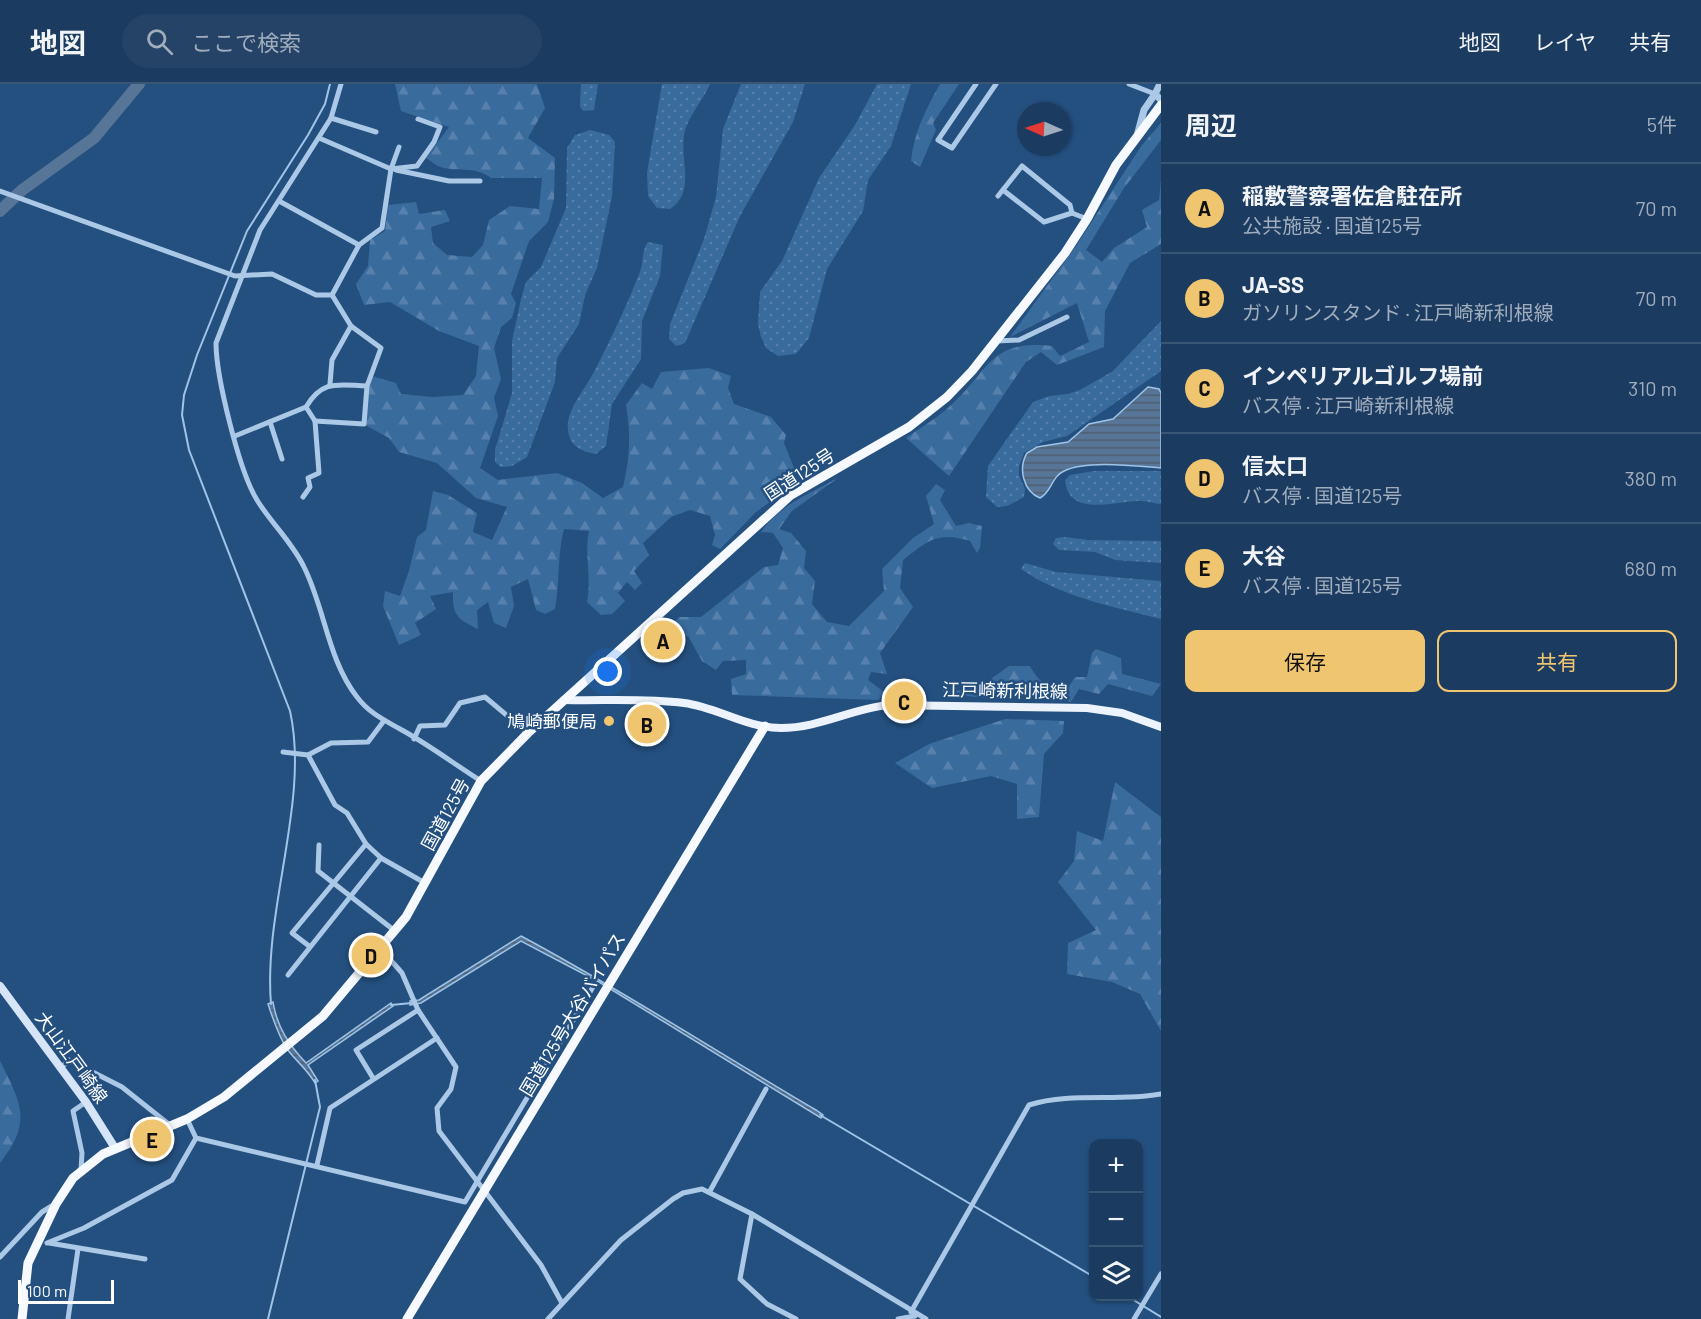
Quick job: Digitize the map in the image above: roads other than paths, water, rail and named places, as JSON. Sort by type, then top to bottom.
[{"type":"highway","name":"国道125号","points":[[22,1319],[25,1278],[56,1204],[81,1170],[115,1148],[187,1119],[224,1097],[297,1039],[333,1006],[395,931],[426,884],[460,814],[481,781],[528,733],[791,495],[909,427],[930,412],[965,378],[1065,253],[1087,219],[1116,165],[1161,105]]},
{"type":"highway","name":"国道125号大谷バイパス","points":[[408,1319],[765,726]]},
{"type":"main road","name":"江戸崎新利根線","points":[[564,700],[683,703],[765,726],[806,726],[867,708],[888,705],[1097,709],[1136,717],[1161,727]]},
{"type":"main road","name":"大山江戸崎線","points":[[0,986],[62,1068],[115,1148]]},
{"type":"street","points":[[341,84],[331,117],[260,230],[238,276],[216,343],[216,362],[246,476],[257,500],[281,530],[304,567],[341,672],[358,698],[383,722],[481,781]]},
{"type":"street","points":[[976,84],[938,140],[952,148],[996,84]]},
{"type":"street","points":[[1129,84],[1155,94],[1161,100]]},
{"type":"street","points":[[1137,136],[1144,111],[1160,84]]},
{"type":"street","points":[[331,117],[376,132]]},
{"type":"street","points":[[391,169],[417,166],[434,142],[440,127],[418,119]]},
{"type":"street","points":[[319,138],[391,169],[449,181],[480,180]]},
{"type":"street","points":[[332,295],[358,245],[382,228],[391,169],[399,147]]},
{"type":"street","points":[[998,196],[1022,166],[1070,205],[1071,213]]},
{"type":"street","points":[[1003,190],[1044,222],[1071,213],[1087,219]]},
{"type":"street","points":[[0,191],[238,276],[272,274],[316,295],[332,295]]},
{"type":"street","points":[[279,201],[358,245]]},
{"type":"street","points":[[315,421],[364,424],[367,386],[381,348],[351,326],[332,295]]},
{"type":"street","points":[[996,341],[1019,340],[1067,317]]},
{"type":"street","points":[[330,384],[332,360],[351,326]]},
{"type":"street","points":[[234,436],[306,406],[314,393],[330,384],[367,386]]},
{"type":"street","points":[[303,497],[310,487],[308,478],[319,473],[315,421],[306,406]]},
{"type":"street","points":[[270,422],[282,459]]},
{"type":"street","points":[[414,739],[420,726],[445,725],[460,703],[485,697],[528,733]]},
{"type":"street","points":[[283,752],[308,755],[332,743],[368,742],[383,722]]},
{"type":"street","points":[[308,755],[335,805],[347,813],[366,844],[381,858],[426,884]]},
{"type":"street","points":[[309,946],[292,933],[366,844]]},
{"type":"street","points":[[318,846],[318,871],[395,931]]},
{"type":"street","points":[[288,975],[381,858]]},
{"type":"street","points":[[381,949],[402,973],[418,1010],[456,1067],[451,1089],[437,1108],[436,1122],[449,1148],[541,1265],[562,1303]]},
{"type":"street","points":[[196,1138],[465,1202],[593,987]]},
{"type":"street","points":[[374,1078],[356,1050],[418,1010]]},
{"type":"street","points":[[315,1165],[330,1108],[437,1038]]},
{"type":"street","points":[[62,1068],[69,1060],[122,1087],[171,1126]]},
{"type":"street","points":[[710,1191],[766,1089]]},
{"type":"street","points":[[911,1312],[1029,1105],[1058,1100],[1161,1094]]},
{"type":"street","points":[[81,1170],[80,1136],[74,1111],[86,1102]]},
{"type":"street","points":[[187,1119],[196,1138]]},
{"type":"street","points":[[42,1242],[84,1228],[172,1180],[196,1138]]},
{"type":"street","points":[[552,1317],[562,1303],[621,1240],[673,1199],[683,1193],[702,1189],[752,1214],[917,1316],[926,1319]]},
{"type":"street","points":[[0,1257],[42,1212],[56,1204]]},
{"type":"street","points":[[752,1214],[740,1279],[767,1304],[796,1319]]},
{"type":"street","points":[[42,1242],[145,1259]]},
{"type":"street","points":[[68,1319],[78,1249]]},
{"type":"street","points":[[1134,1319],[1161,1274]]},
{"type":"street","points":[[898,1319],[917,1316]]},
{"type":"waterway","points":[[0,211],[22,190],[94,138],[139,84]]},
{"type":"waterway","points":[[271,1004],[270,968],[273,931],[291,818],[294,781],[295,746],[290,711],[189,450],[182,415],[184,395],[197,355],[247,231],[308,135],[325,104],[330,84]]},
{"type":"waterway","points":[[391,1005],[412,1003]]},
{"type":"waterway","points":[[268,1319],[320,1107],[315,1080]]},
{"type":"waterway","points":[[820,1115],[1089,1274]]},
{"type":"waterway","points":[[1135,1301],[1161,1317]]},
{"type":"place","name":"稲敷警察署佐倉駐在所","points":[[663,640]]},
{"type":"place","name":"インペリアルゴルフ場前","points":[[904,701]]},
{"type":"place","name":"鳩崎郵便局","points":[[609,721]]},
{"type":"place","name":"JA-SS","points":[[647,724]]},
{"type":"place","name":"信太口","points":[[371,955]]},
{"type":"place","name":"大谷","points":[[152,1139]]}]
